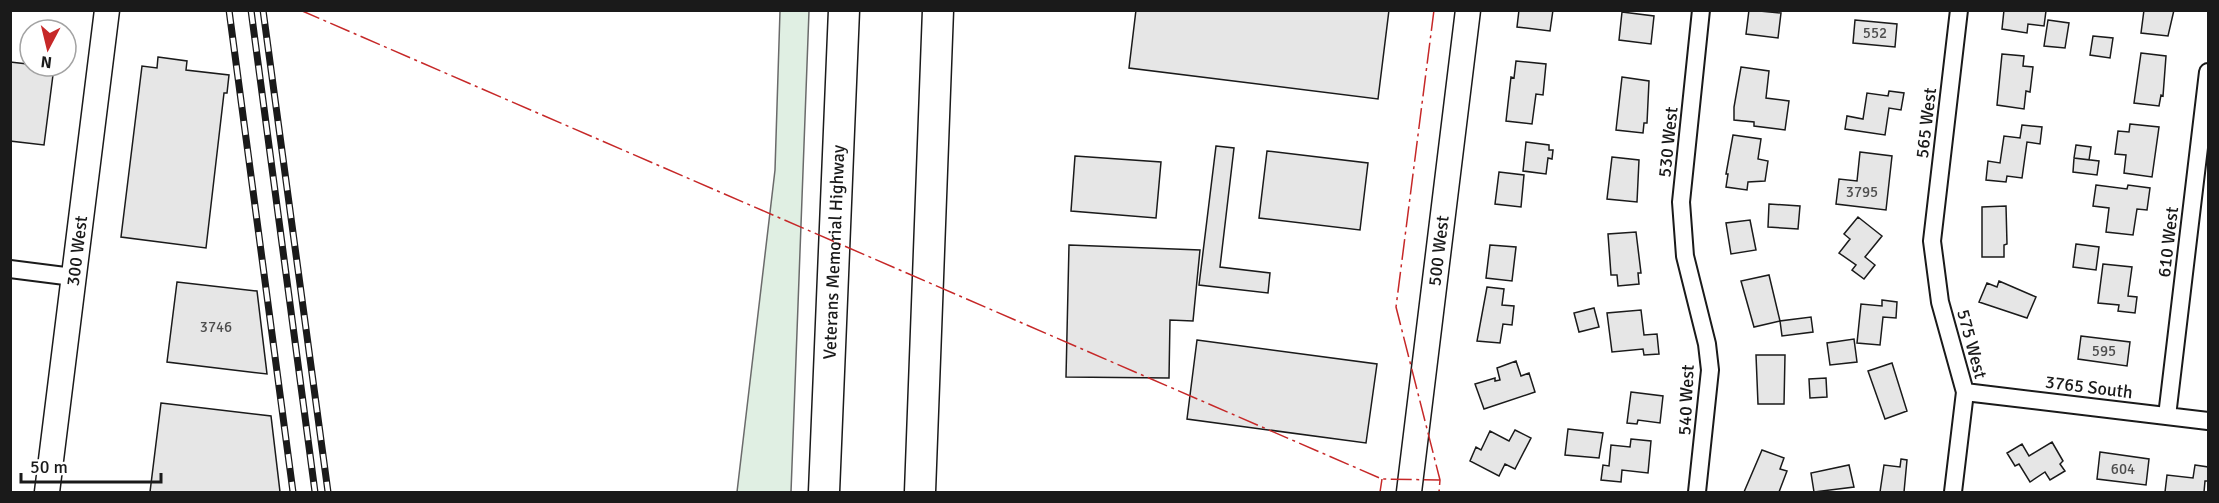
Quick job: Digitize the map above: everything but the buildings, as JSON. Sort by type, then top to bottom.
[{"type":"highway","name":"Veterans Memorial Highway","points":[[824,492],[844,10]]},
{"type":"highway","points":[[920,492],[938,10]]},
{"type":"street","name":"300 West","points":[[47,492],[107,10]]},
{"type":"street","name":"500 West","points":[[1409,492],[1468,10]]},
{"type":"street","name":"530 West","points":[[1689,277],[1681,202],[1701,10]]},
{"type":"street","name":"565 West","points":[[1932,241],[1959,10]]},
{"type":"street","name":"610 West","points":[[2167,416],[2208,72]]},
{"type":"street","name":"575 West","points":[[1932,241],[1940,302],[1965,392],[1953,492]]},
{"type":"street","points":[[10,269],[73,277]]},
{"type":"street","name":"540 West","points":[[1689,277],[1701,318],[1710,370],[1697,492]]},
{"type":"street","name":"3765 South","points":[[1965,392],[2208,421]]},
{"type":"green space","points":[[780,11],[809,11],[791,492],[737,492],[775,170]]},
{"type":"railway","points":[[229,10],[293,492]]},
{"type":"railway","points":[[251,10],[315,492]]},
{"type":"railway","points":[[263,10],[328,492]]},
{"type":"power","points":[[300,10],[1382,479],[1440,480]]},
{"type":"power","points":[[1434,10],[1396,307],[1440,480],[1439,492]]},
{"type":"power","points":[[1380,492],[1382,479]]}]
